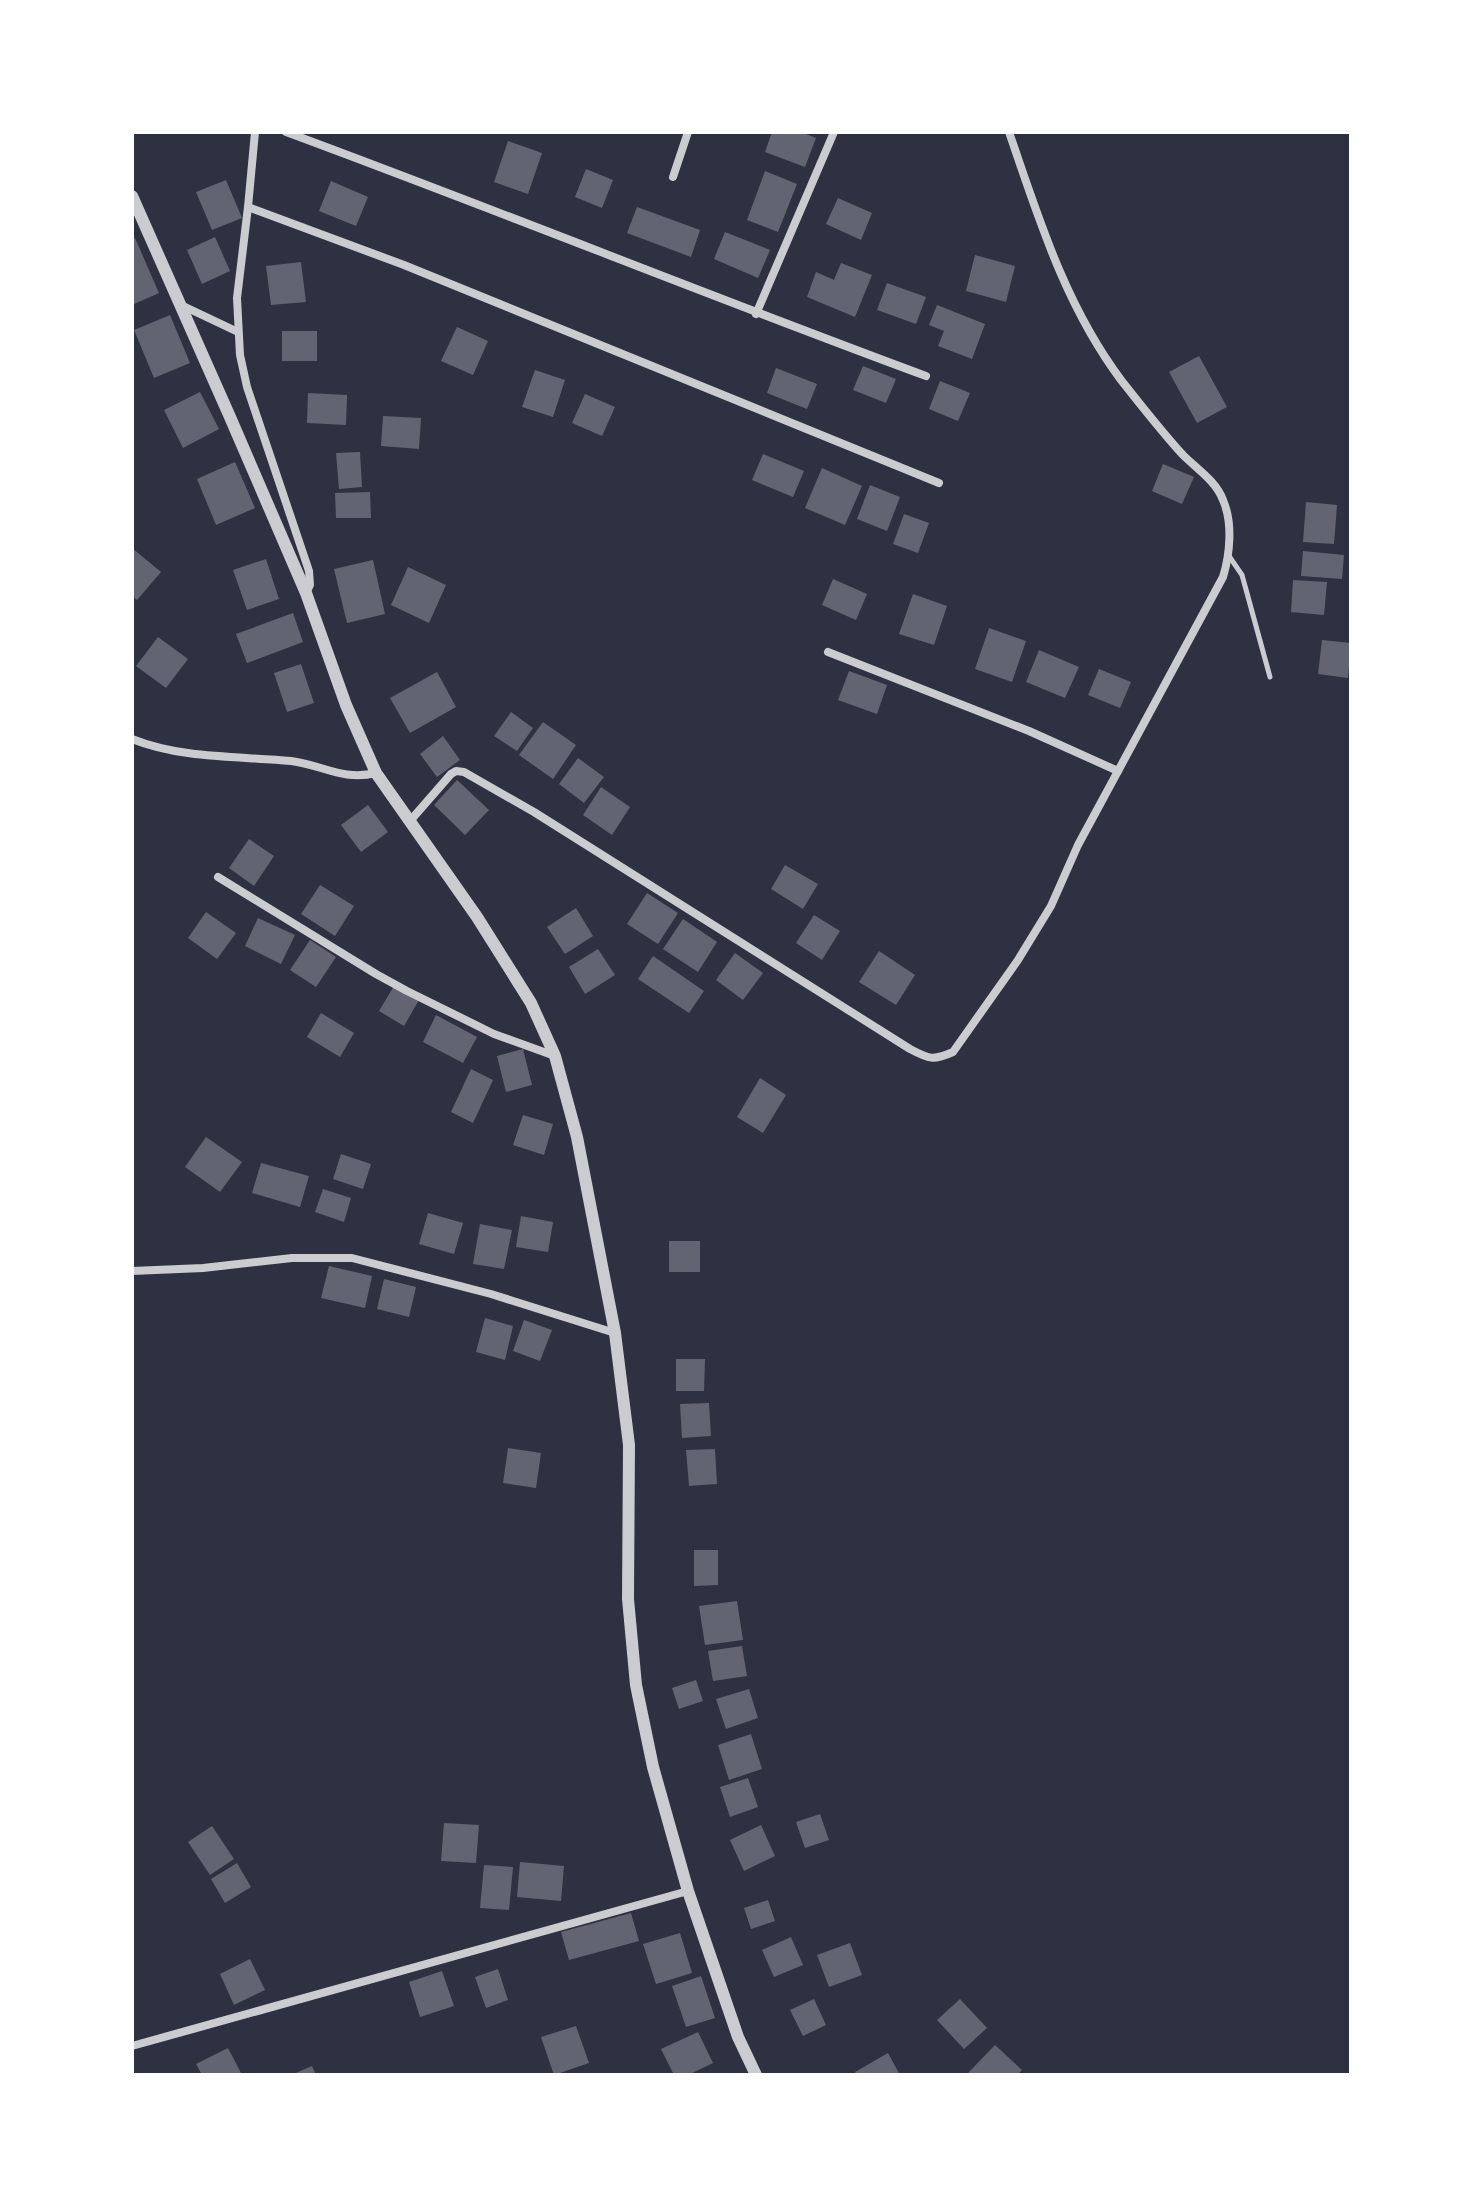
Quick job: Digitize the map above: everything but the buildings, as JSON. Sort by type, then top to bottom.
[{"type":"street","points":[[255,132],[237,298],[238,332],[247,387],[309,571],[310,585],[306,593]]},
{"type":"street","points":[[286,132],[462,197],[756,314],[926,376]]},
{"type":"street","points":[[673,177],[688,132]]},
{"type":"street","points":[[756,314],[834,132]]},
{"type":"street","points":[[410,821],[451,774],[464,772],[534,812],[910,1049],[928,1058],[940,1058],[953,1052],[1018,960],[1051,906],[1078,845],[1223,577],[1229,556],[1228,519],[1223,498],[1151,418],[1119,377],[1081,319],[1058,272],[1009,132]]},
{"type":"street","points":[[132,196],[306,593],[346,705],[376,773],[477,917],[531,1003],[555,1056],[577,1137],[615,1333],[629,1445],[628,1599],[636,1685],[653,1767],[688,1891],[738,2037],[756,2075]]},
{"type":"street","points":[[248,207],[404,265],[939,483]]},
{"type":"street","points":[[181,305],[238,332]]},
{"type":"street","points":[[828,652],[1029,731],[1118,771]]},
{"type":"street","points":[[132,739],[194,754],[295,762],[359,777],[376,773]]},
{"type":"street","points":[[218,877],[407,991],[494,1034],[555,1056]]},
{"type":"street","points":[[132,1271],[203,1268],[292,1258],[352,1258],[491,1294],[615,1333]]},
{"type":"street","points":[[132,2046],[688,1891]]},
{"type":"lane","points":[[1229,556],[1242,575],[1270,677]]}]
